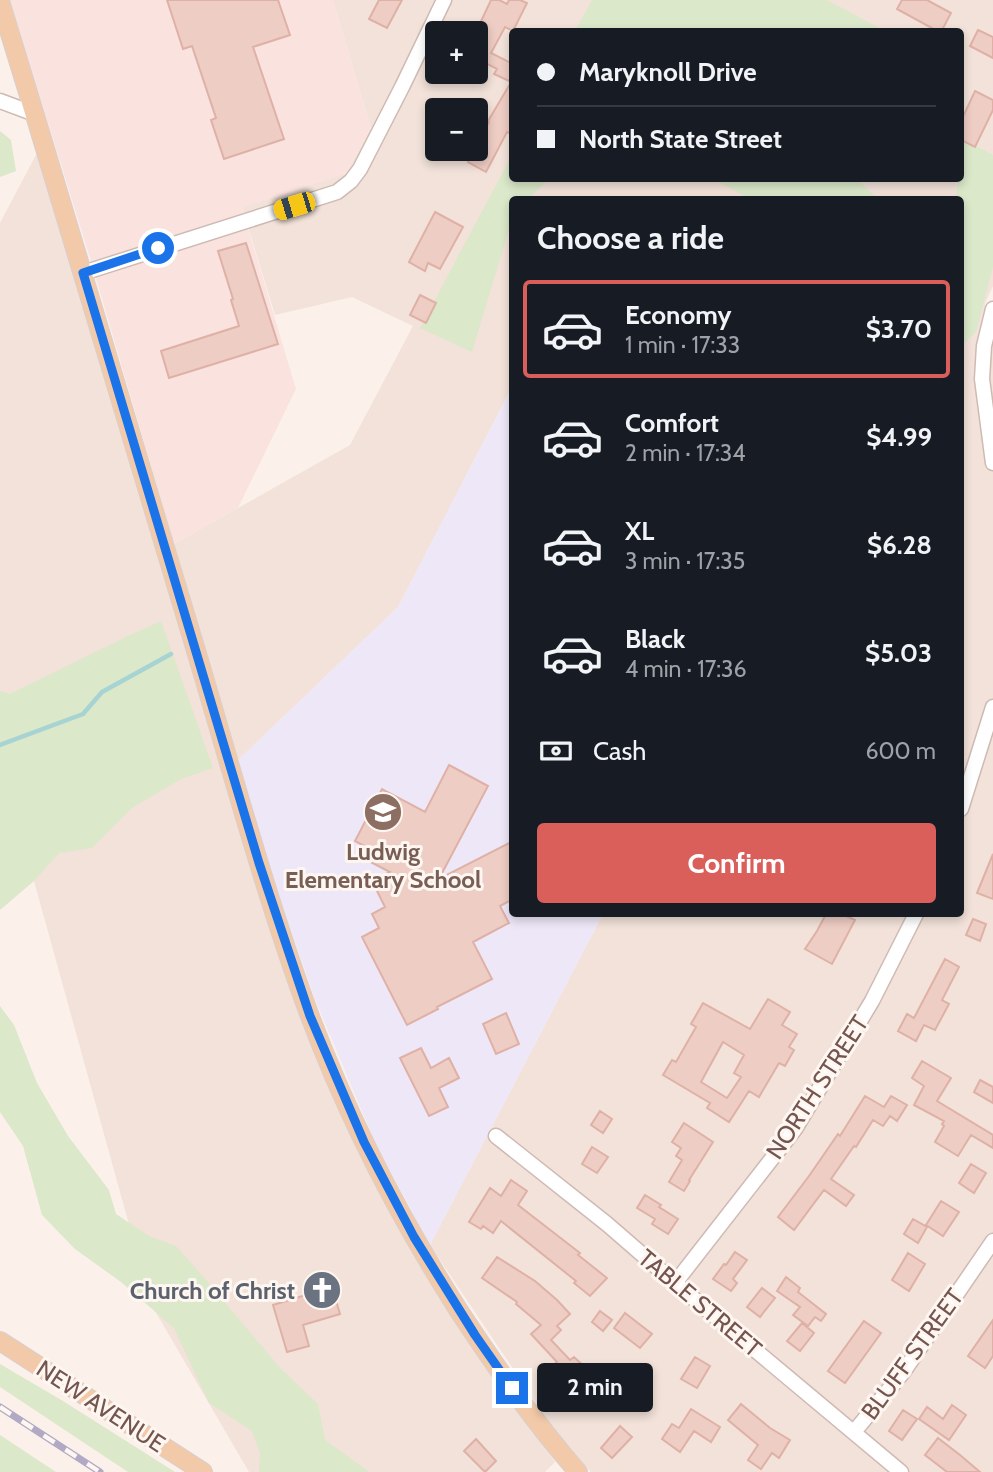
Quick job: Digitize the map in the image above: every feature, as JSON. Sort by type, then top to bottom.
[{"type":"main road","points":[[0,1],[259,863],[296,977],[333,1072],[364,1142],[414,1237],[468,1325],[548,1437],[578,1472]]},
{"type":"main road","name":"NEW AVENUE","points":[[0,1340],[203,1472]]},
{"type":"street","points":[[83,273],[337,192],[351,181],[360,169],[444,0]]},
{"type":"street","points":[[0,100],[35,114]]},
{"type":"street","points":[[993,309],[984,346],[982,379],[993,463]]},
{"type":"street","points":[[964,799],[993,707]]},
{"type":"street","name":"NORTH STREET","points":[[675,1283],[795,1129],[872,1001],[914,917]]},
{"type":"street","name":"TABLE STREET","points":[[496,1136],[607,1224],[901,1472]]},
{"type":"street","name":"BLUFF STREET","points":[[854,1432],[904,1371],[993,1241]]},
{"type":"shaded area","points":[[10,0],[333,0],[371,128],[346,173],[242,208],[296,389],[238,508],[174,544],[90,258]]},
{"type":"shaded area","points":[[333,0],[993,0],[993,286],[986,301],[975,355],[979,400],[993,334],[993,1472],[591,1472],[546,1418],[430,1245],[601,917],[964,917],[964,196],[509,196],[509,393],[398,607],[238,760],[174,544],[350,445],[413,326],[352,297],[275,315],[242,207],[346,173],[371,128]]},
{"type":"shaded area","points":[[38,151],[279,958],[309,1038],[366,1166],[459,1327],[555,1462],[545,1472],[249,1472],[151,1304],[34,881],[0,769],[0,223]]},
{"type":"shaded area","name":"Ludwig Elementary School","points":[[509,393],[509,917],[601,917],[430,1245],[376,1145],[315,999],[267,863],[238,760],[398,607]]},
{"type":"green space","points":[[592,0],[827,0],[879,28],[577,28]]},
{"type":"green space","points":[[0,131],[11,140],[16,171],[0,177]]},
{"type":"green space","points":[[964,140],[993,155],[993,267],[976,332],[964,343],[964,196],[956,196],[958,182],[964,182]]},
{"type":"green space","points":[[509,161],[509,182],[546,182],[531,196],[509,196],[509,229],[472,352],[420,328]]},
{"type":"green space","points":[[719,182],[860,182],[875,196],[744,196]]},
{"type":"green space","points":[[161,621],[213,768],[181,779],[132,808],[92,848],[59,853],[34,881],[0,910],[0,691],[10,694]]},
{"type":"green space","points":[[0,1006],[14,1025],[37,1083],[68,1136],[109,1190],[116,1214],[149,1236],[176,1246],[280,1368],[318,1404],[325,1440],[369,1472],[259,1472],[260,1453],[252,1431],[209,1403],[174,1328],[121,1282],[75,1249],[42,1215],[23,1146],[0,1112]]},
{"type":"green space","points":[[0,1364],[175,1472],[128,1472],[0,1387]]},
{"type":"green space","points":[[0,1435],[56,1472],[0,1472]]},
{"type":"building","points":[[167,0],[278,0],[290,35],[253,47],[284,139],[224,159],[211,120],[216,118],[192,46],[183,49]]},
{"type":"building","points":[[379,0],[402,0],[387,28],[369,19]]},
{"type":"building","points":[[491,0],[507,4],[509,0],[520,0],[527,3],[514,28],[505,27],[491,53],[509,62],[509,81],[494,74],[497,69],[488,64],[488,21],[481,21]]},
{"type":"building","points":[[902,0],[927,0],[951,13],[943,28],[932,28],[897,9]]},
{"type":"building","points":[[978,30],[993,37],[993,58],[970,46]]},
{"type":"building","points":[[509,86],[509,133],[507,132],[486,172],[468,162],[488,161],[489,122]]},
{"type":"building","points":[[975,91],[993,100],[993,110],[975,147],[964,142],[964,115]]},
{"type":"building","points":[[435,212],[463,227],[440,269],[428,263],[425,271],[409,262]]},
{"type":"building","points":[[246,243],[278,344],[169,378],[161,351],[239,326],[218,251]]},
{"type":"building","points":[[420,295],[436,303],[426,323],[410,315]]},
{"type":"building","points":[[449,765],[488,786],[439,879],[509,843],[509,901],[500,906],[509,923],[473,942],[492,979],[407,1025],[362,937],[379,928],[372,914],[385,907],[372,881],[390,872],[361,857],[366,847],[355,841],[382,789],[425,812]]},
{"type":"building","points":[[993,854],[993,899],[977,893]]},
{"type":"building","points":[[824,917],[848,917],[855,920],[832,964],[805,949]]},
{"type":"building","points":[[973,919],[986,924],[980,941],[966,935]]},
{"type":"building","points":[[945,959],[959,967],[942,1000],[949,1004],[935,1030],[924,1025],[916,1041],[898,1031],[907,1014],[914,1018]]},
{"type":"building","points":[[768,999],[790,1012],[782,1025],[797,1034],[789,1047],[794,1050],[785,1066],[779,1063],[759,1097],[749,1091],[729,1122],[707,1108],[710,1103],[663,1075],[672,1060],[676,1062],[696,1027],[691,1024],[703,1003],[750,1029]],"holes":[[[723,1042],[744,1055],[734,1073],[741,1077],[727,1098],[701,1082]]]},
{"type":"building","points":[[506,1013],[519,1044],[496,1054],[483,1024]]},
{"type":"building","points":[[421,1048],[431,1068],[449,1058],[459,1078],[439,1088],[448,1107],[429,1116],[400,1058]]},
{"type":"building","points":[[922,1061],[951,1078],[937,1101],[993,1135],[993,1148],[971,1135],[958,1156],[935,1142],[944,1121],[914,1105],[924,1086],[912,1078]]},
{"type":"building","points":[[980,1080],[993,1087],[993,1103],[974,1092]]},
{"type":"building","points":[[865,1096],[884,1107],[891,1096],[907,1105],[897,1121],[890,1116],[883,1126],[873,1120],[831,1179],[854,1195],[846,1206],[824,1190],[794,1230],[778,1217],[838,1134],[840,1136]]},
{"type":"building","points":[[600,1111],[612,1119],[603,1133],[591,1125]]},
{"type":"building","points":[[684,1123],[713,1142],[684,1191],[669,1182],[682,1160],[676,1156],[681,1148],[672,1142]]},
{"type":"building","points":[[592,1147],[608,1157],[597,1173],[582,1164]]},
{"type":"building","points":[[971,1164],[986,1173],[974,1193],[959,1183]]},
{"type":"building","points":[[511,1180],[527,1191],[518,1205],[580,1253],[578,1255],[607,1278],[590,1296],[574,1283],[576,1281],[501,1221],[493,1233],[483,1226],[481,1229],[469,1222],[490,1188],[501,1196]]},
{"type":"building","points":[[645,1195],[678,1219],[668,1234],[652,1224],[655,1219],[637,1208]]},
{"type":"building","points":[[941,1201],[959,1212],[943,1236],[926,1225]]},
{"type":"building","points":[[913,1219],[927,1227],[918,1243],[904,1234]]},
{"type":"building","points":[[735,1252],[747,1260],[733,1279],[737,1283],[731,1291],[713,1279]]},
{"type":"building","points":[[908,1253],[925,1264],[909,1291],[892,1280]]},
{"type":"building","points":[[497,1257],[535,1281],[570,1314],[557,1326],[561,1330],[551,1340],[570,1360],[574,1357],[605,1386],[586,1405],[562,1381],[559,1384],[547,1371],[557,1362],[531,1334],[541,1325],[516,1304],[517,1302],[482,1278]]},
{"type":"building","points":[[786,1277],[800,1288],[798,1292],[826,1314],[821,1321],[815,1317],[808,1326],[793,1315],[800,1307],[777,1291]]},
{"type":"building","points":[[332,1287],[340,1314],[303,1325],[309,1346],[287,1352],[273,1305]]},
{"type":"building","points":[[762,1288],[775,1298],[760,1317],[747,1307]]},
{"type":"building","points":[[600,1311],[612,1320],[603,1331],[592,1322]]},
{"type":"building","points":[[625,1313],[652,1334],[640,1348],[614,1328]]},
{"type":"building","points":[[993,1320],[993,1356],[985,1368],[968,1356]]},
{"type":"building","points":[[864,1321],[881,1333],[845,1383],[828,1371]]},
{"type":"building","points":[[802,1323],[814,1333],[800,1351],[787,1341]]},
{"type":"building","points":[[695,1357],[710,1366],[697,1388],[681,1379]]},
{"type":"building","points":[[741,1404],[770,1428],[790,1440],[779,1458],[772,1453],[761,1469],[748,1460],[758,1445],[728,1420]]},
{"type":"building","points":[[952,1405],[966,1415],[949,1440],[919,1419],[927,1407],[943,1419]]},
{"type":"building","points":[[691,1409],[720,1427],[711,1442],[694,1431],[680,1452],[662,1439],[672,1424],[679,1428]]},
{"type":"building","points":[[903,1410],[917,1419],[902,1440],[889,1431]]},
{"type":"building","points":[[620,1426],[632,1437],[612,1458],[601,1448]]},
{"type":"building","points":[[938,1438],[980,1472],[947,1472],[925,1455]]},
{"type":"building","points":[[476,1439],[496,1461],[485,1472],[464,1451]]},
{"type":"waterway","points":[[0,745],[83,714],[102,692],[171,654]]},
{"type":"railway","points":[[0,1407],[100,1472]]},
{"type":"place","name":"Ludwig Elementary School","points":[[383,812]]},
{"type":"place","name":"Church of Christ","points":[[322,1290]]},
{"type":"route","points":[[158,248],[83,273],[259,863],[310,1016],[364,1142],[414,1237],[475,1335],[512,1388]]}]
